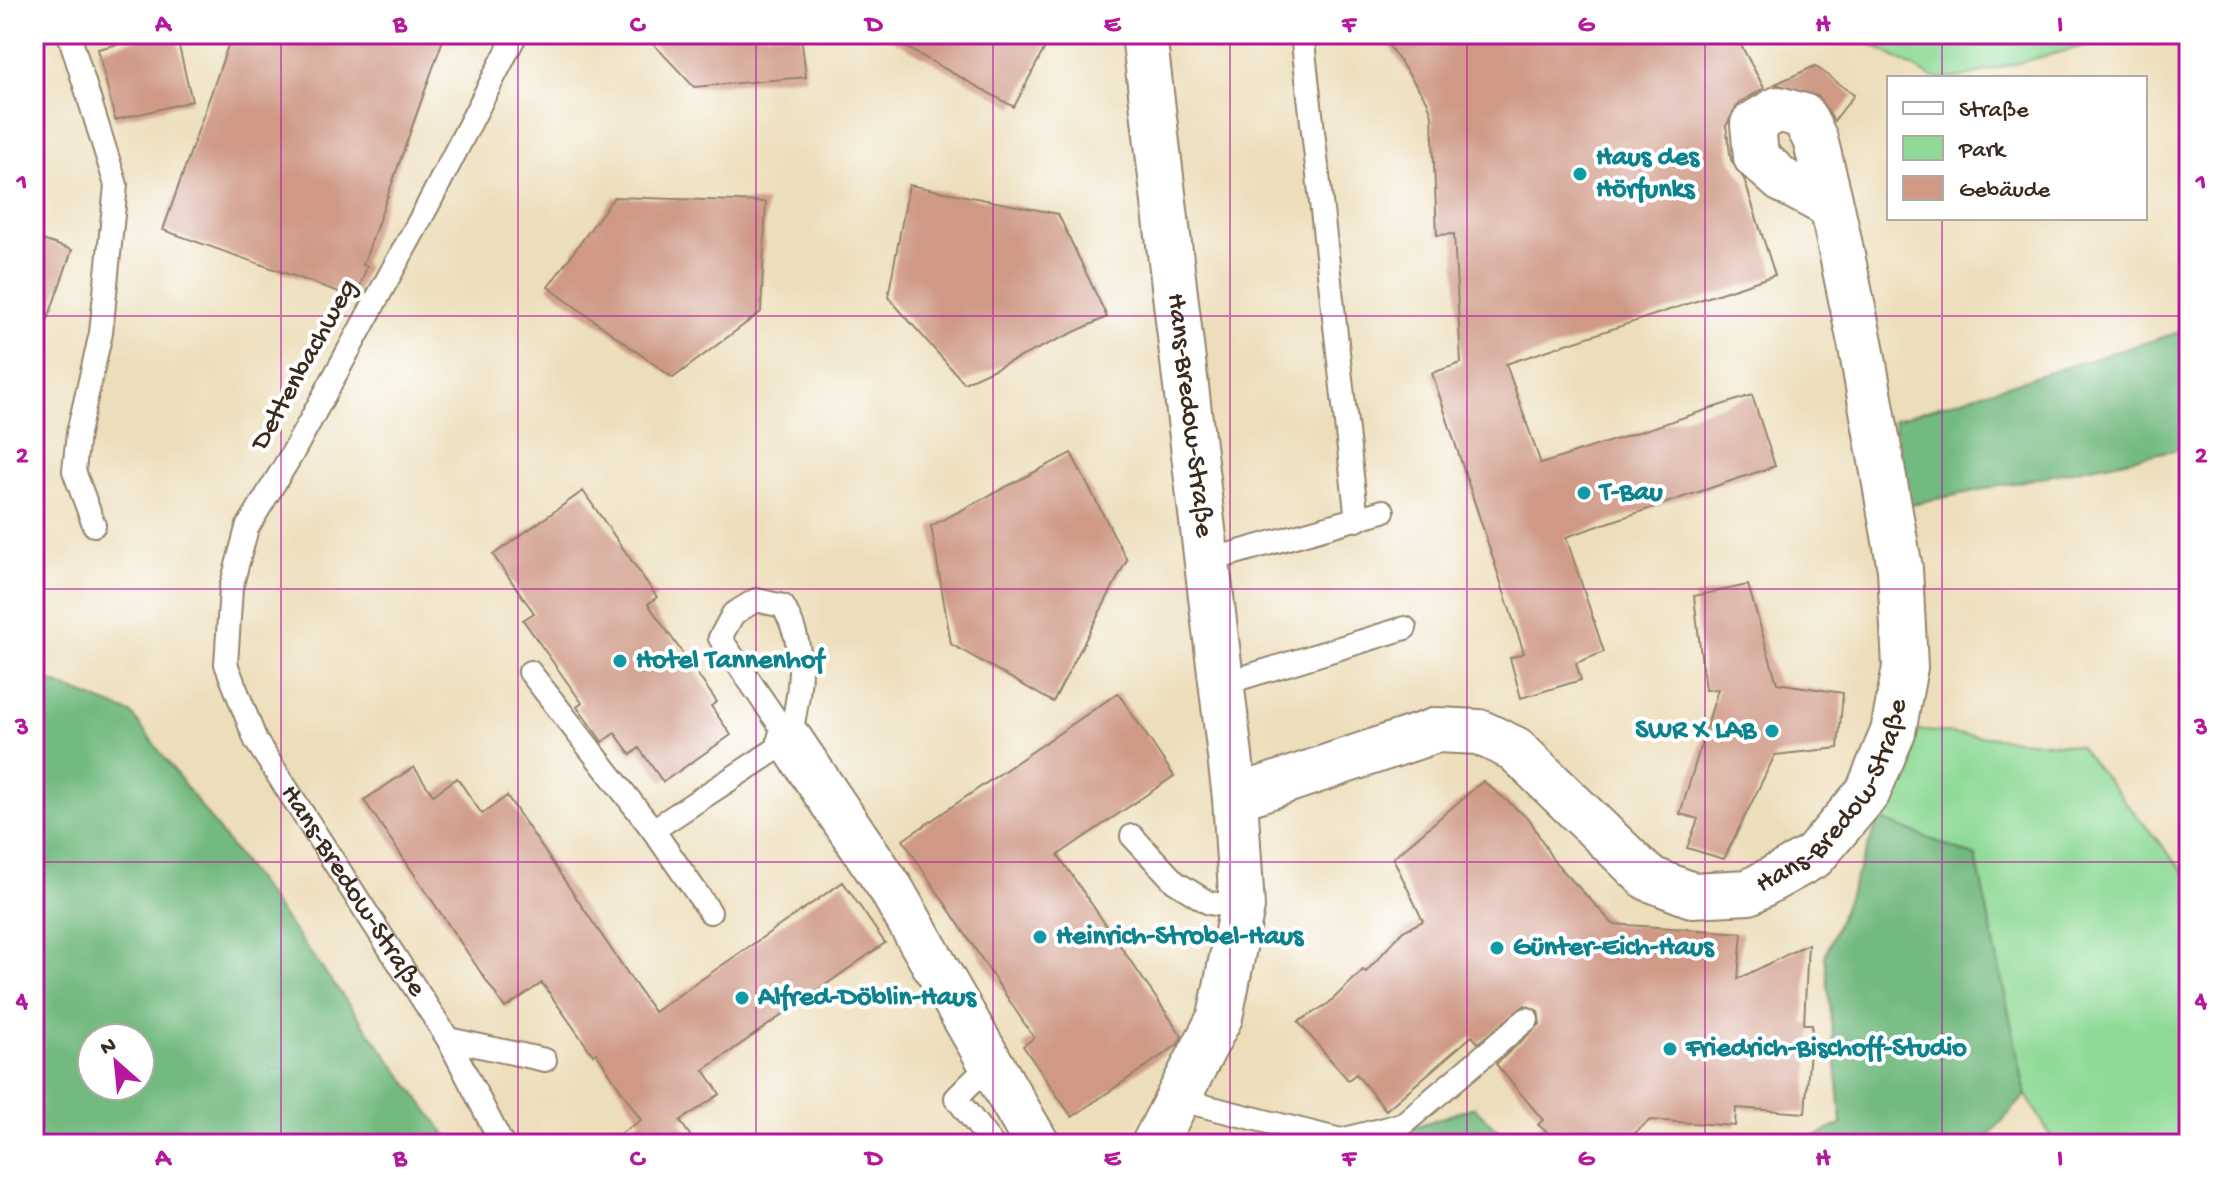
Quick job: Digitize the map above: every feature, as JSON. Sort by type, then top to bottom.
[{"type":"street","name":"Hans-Bredow-Straße","points":[[1144,34],[1219,685],[1235,798],[1242,907],[1220,1017],[1180,1100],[1154,1144]]},
{"type":"street","name":"Hans-Bredow-Straße","points":[[1235,798],[1437,730],[1479,732],[1515,749],[1648,878],[1692,895],[1749,892],[1814,856],[1868,792],[1893,732],[1905,667],[1900,569],[1832,207]]},
{"type":"street","points":[[790,740],[891,889],[989,1065],[1037,1144]]},
{"type":"lane","points":[[69,34],[116,185],[101,333],[78,433],[74,471],[94,525]]},
{"type":"lane","name":"Dettenbachweg","points":[[256,741],[226,664],[231,588],[247,528],[292,454],[428,205],[516,34]]},
{"type":"lane","points":[[1302,34],[1357,520]]},
{"type":"lane","points":[[1207,561],[1383,511]]},
{"type":"lane","points":[[653,830],[790,740],[802,672],[795,628],[783,606],[756,600],[733,614],[720,638],[790,740]]},
{"type":"lane","points":[[1219,685],[1405,628]]},
{"type":"lane","points":[[530,672],[653,830],[710,912]]},
{"type":"lane","name":"Hans-Bredow-Straße","points":[[256,741],[448,1039],[502,1144]]},
{"type":"lane","points":[[1132,836],[1175,882],[1209,903],[1242,907]]},
{"type":"lane","points":[[1180,1100],[1341,1140],[1403,1124],[1527,1019]]},
{"type":"lane","points":[[448,1039],[545,1060]]},
{"type":"lane","points":[[989,1065],[956,1098],[992,1144]]},
{"type":"green space","points":[[1852,34],[2132,34],[1966,76],[1929,76]]},
{"type":"green space","points":[[2189,329],[2189,447],[1907,505],[1894,420]]},
{"type":"green space","points":[[34,675],[131,713],[453,1144],[34,1144]]},
{"type":"green space","points":[[1915,730],[2079,746],[2189,878],[2189,1144],[2056,1144],[2026,1095],[1976,857],[1879,819]]},
{"type":"green space","points":[[1879,819],[1976,857],[2026,1095],[1981,1144],[1796,1144],[1842,1124],[1825,956]]},
{"type":"green space","points":[[1474,1107],[1512,1144],[1363,1144]]},
{"type":"building","points":[[159,34],[176,34],[192,101],[115,120],[98,49]]},
{"type":"building","points":[[232,34],[445,34],[363,265],[367,266],[356,298],[163,230]]},
{"type":"building","points":[[644,34],[801,34],[806,77],[694,87]]},
{"type":"building","points":[[882,34],[1052,34],[1014,107]]},
{"type":"building","name":"Haus des Hörfunks","points":[[1381,34],[1735,34],[1764,88],[1739,103],[1726,126],[1731,160],[1744,179],[1775,275],[1506,364],[1541,464],[1752,395],[1775,466],[1566,537],[1604,652],[1576,663],[1581,680],[1521,698],[1510,658],[1524,653],[1432,373],[1461,363],[1454,234],[1437,235],[1432,115],[1427,101]]},
{"type":"building","points":[[1815,66],[1854,95],[1834,121],[1818,96],[1775,84]]},
{"type":"building","points":[[909,185],[1058,214],[1107,317],[964,383],[888,297]]},
{"type":"building","points":[[614,197],[766,202],[761,312],[673,378],[548,287]]},
{"type":"building","points":[[34,237],[72,250],[39,344],[34,344]]},
{"type":"building","points":[[1071,453],[1127,560],[1053,702],[951,644],[931,526]]},
{"type":"building","name":"Hotel Tannenhof","points":[[583,491],[657,597],[648,604],[717,702],[711,706],[731,735],[663,782],[639,748],[631,755],[615,733],[602,742],[577,707],[582,703],[523,620],[534,613],[493,555]]},
{"type":"building","name":"SWR X LAB","points":[[1748,585],[1777,683],[1843,693],[1838,748],[1775,755],[1724,859],[1687,848],[1698,819],[1680,814],[1718,689],[1705,690],[1694,596]]},
{"type":"building","name":"Heinrich-Strobel-Haus","points":[[1118,693],[1174,776],[1058,855],[1182,1036],[1177,1045],[1072,1117],[1023,1046],[1034,1038],[903,840]]},
{"type":"building","points":[[414,767],[433,795],[457,778],[482,814],[507,796],[654,1012],[843,882],[885,943],[704,1070],[720,1094],[680,1121],[696,1144],[605,1144],[641,1120],[596,1053],[593,1055],[542,983],[505,1008],[364,800]]},
{"type":"building","points":[[1483,781],[1530,820],[1553,860],[1613,924],[1742,933],[1738,979],[1808,944],[1804,1024],[1812,1024],[1805,1113],[1736,1108],[1735,1126],[1650,1120],[1622,1144],[1563,1144],[1538,1125],[1543,1120],[1496,1064],[1540,1024],[1538,1011],[1525,1005],[1478,1043],[1472,1036],[1386,1110],[1356,1074],[1348,1080],[1298,1022],[1329,1003],[1363,970],[1366,972],[1403,931],[1423,921],[1393,858]]},
{"type":"place","name":"Haus des Hörfunks","points":[[1580,174]]},
{"type":"place","name":"T-Bau","points":[[1584,493]]},
{"type":"place","name":"Hotel Tannenhof","points":[[620,661]]},
{"type":"place","name":"SWR X LAB","points":[[1772,731]]},
{"type":"place","name":"Heinrich-Strobel-Haus","points":[[1040,937]]},
{"type":"place","name":"Günter-Eich-Haus","points":[[1497,948]]},
{"type":"place","name":"Alfred-Döblin-Haus","points":[[742,998]]},
{"type":"place","name":"Friedrich-Bischoff-Studio","points":[[1670,1049]]}]
